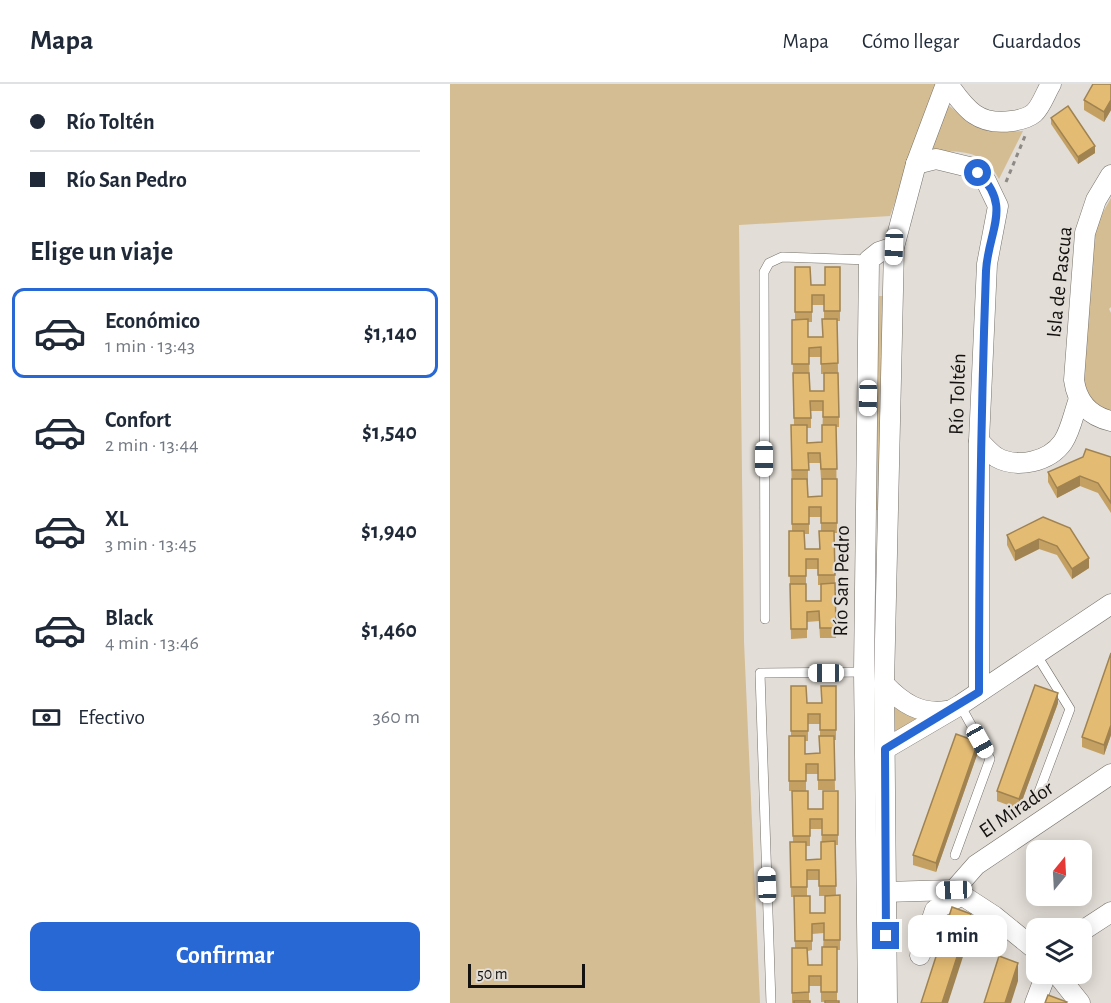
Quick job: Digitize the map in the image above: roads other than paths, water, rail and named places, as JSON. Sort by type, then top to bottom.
[{"type":"street","points":[[947,84],[962,104],[978,118],[996,124],[1021,119],[1035,112],[1050,84]]},
{"type":"street","name":"Río San Pedro","points":[[868,1003],[877,676],[894,247],[916,164],[947,84]]},
{"type":"street","name":"Río Toltén","points":[[916,164],[936,159],[958,162],[978,173],[992,190],[998,206],[987,264],[979,441],[979,692]]},
{"type":"street","name":"Isla de Pascua","points":[[979,441],[996,456],[1015,464],[1034,461],[1051,454],[1063,441],[1079,399],[1074,380],[1082,252],[1090,215],[1111,175]]},
{"type":"street","points":[[869,260],[879,252],[894,247]]},
{"type":"street","name":"Río San Pedro","points":[[869,260],[877,676],[885,749],[887,1003]]},
{"type":"street","points":[[1079,399],[1092,413],[1111,421]]},
{"type":"street","points":[[885,749],[979,692],[1111,604]]},
{"type":"street","points":[[877,676],[898,699],[912,707],[925,712],[955,707]]},
{"type":"street","name":"El Mirador","points":[[920,955],[936,910],[958,893],[976,865],[1111,774]]},
{"type":"street","points":[[885,892],[958,893],[1026,943]]},
{"type":"street","points":[[1092,924],[1111,912]]},
{"type":"street","points":[[1035,1003],[1042,984]]},
{"type":"street","points":[[1065,984],[1080,1003]]},
{"type":"lane","points":[[765,619],[764,272],[769,263],[782,257],[869,260]]},
{"type":"lane","points":[[1036,654],[1070,709],[1037,797]]},
{"type":"lane","points":[[771,1003],[760,673],[877,676]]},
{"type":"lane","points":[[955,707],[990,759],[955,855]]}]
